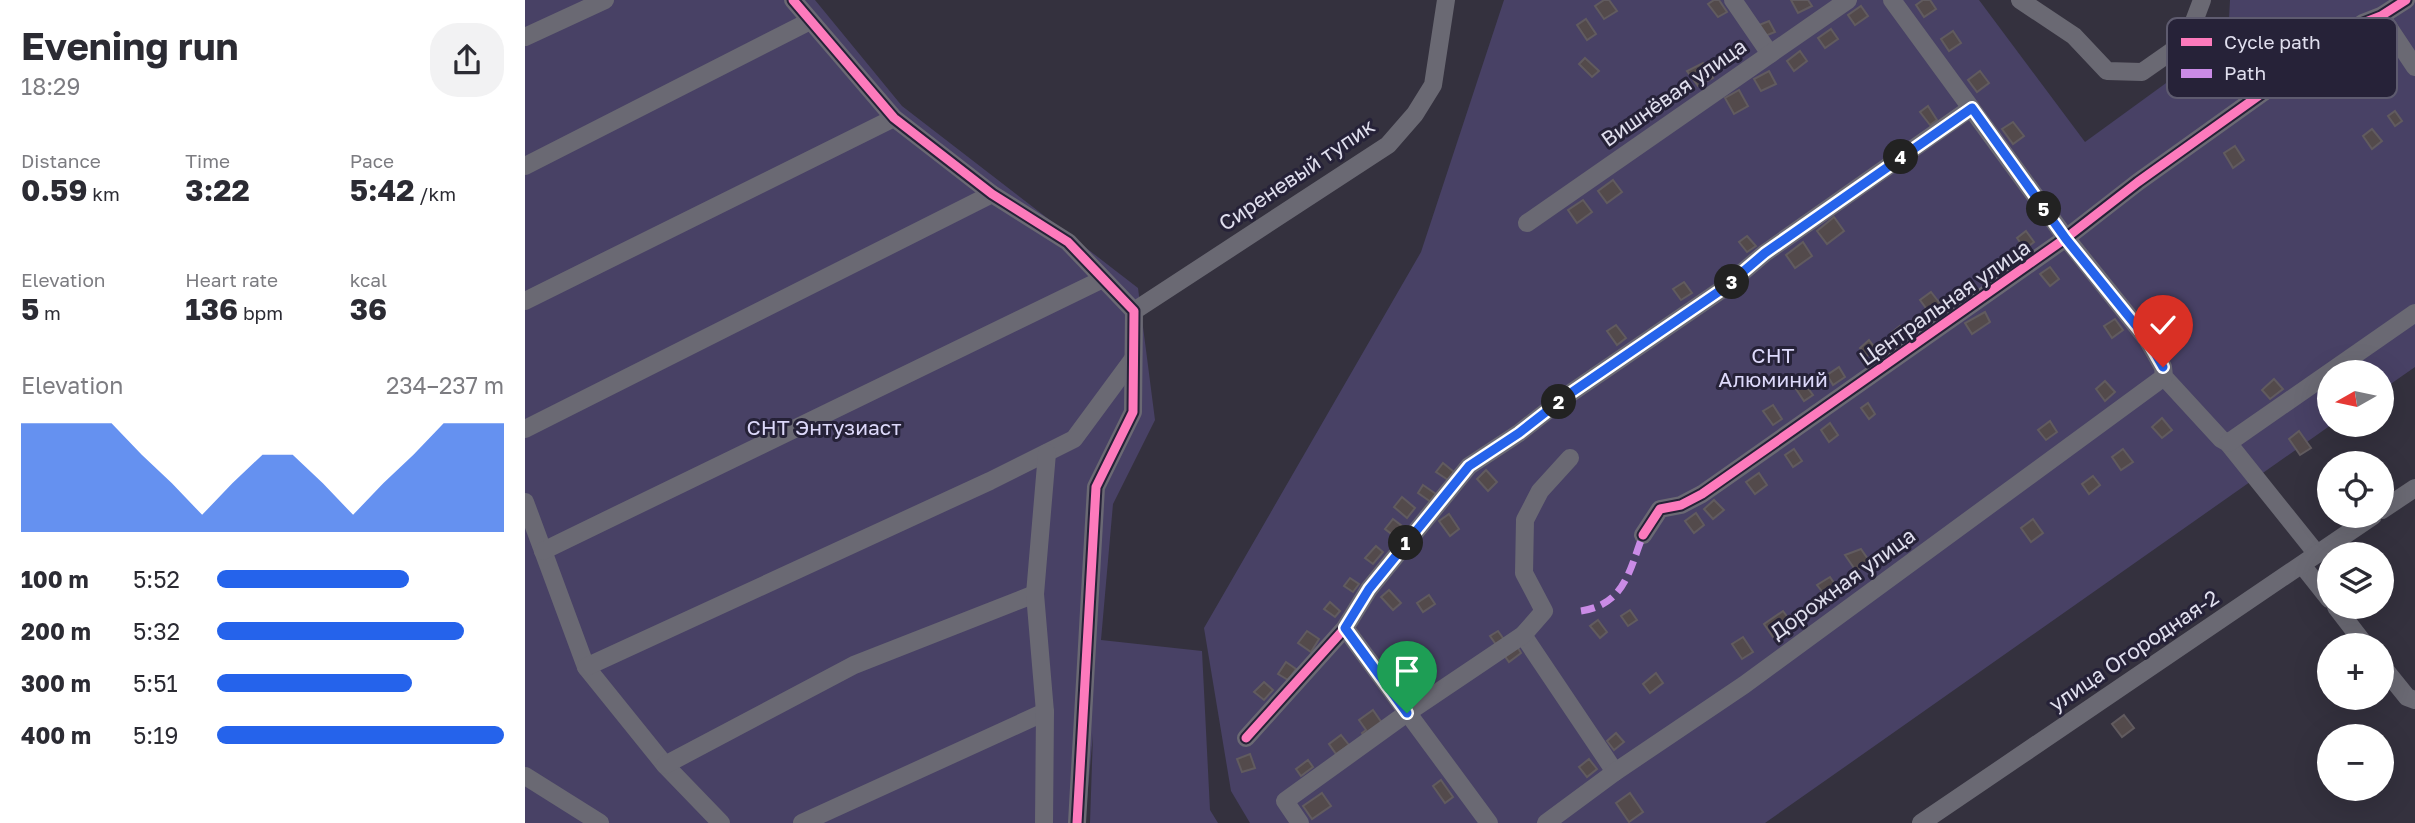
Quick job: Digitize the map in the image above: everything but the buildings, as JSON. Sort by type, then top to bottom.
[{"type":"street","points":[[525,37],[605,0]]},
{"type":"street","points":[[793,0],[894,118],[992,194],[1068,242],[1133,311],[1133,412],[1096,487],[1077,823]]},
{"type":"street","name":"Сиреневый тупик","points":[[1133,311],[1388,145],[1415,114],[1433,85],[1446,0]]},
{"type":"street","points":[[1733,0],[1770,54]]},
{"type":"street","name":"Вишнёвая улица","points":[[1527,223],[1849,0]]},
{"type":"street","points":[[1892,0],[2066,239],[2147,339],[2163,367],[2164,377],[2221,439],[2228,443],[2309,559],[2317,575]]},
{"type":"street","points":[[2020,0],[2074,36],[2107,71],[2142,72],[2167,54]]},
{"type":"street","points":[[2195,18],[2202,0]]},
{"type":"street","name":"Центральная улица","points":[[2376,18],[2406,0]]},
{"type":"street","points":[[525,166],[810,21]]},
{"type":"street","points":[[2397,40],[2415,68]]},
{"type":"street","name":"Центральная улица","points":[[1643,535],[1660,509],[1681,505],[1702,494],[2066,239],[2138,182],[2255,98]]},
{"type":"street","points":[[1246,738],[1345,628],[1369,589],[1469,466],[1703,303],[1765,253],[1972,108]]},
{"type":"street","points":[[525,301],[894,118]]},
{"type":"street","points":[[525,429],[992,194]]},
{"type":"street","points":[[543,551],[1103,279]]},
{"type":"street","points":[[2228,443],[2415,313]]},
{"type":"street","points":[[586,667],[978,487],[1075,439],[1133,359]]},
{"type":"street","name":"Дорожная улица","points":[[1546,823],[1744,684],[2164,377]]},
{"type":"street","points":[[1044,823],[1045,712],[1035,594],[1047,453]]},
{"type":"street","points":[[1300,823],[1285,802],[1407,713],[1523,635],[1544,611],[1524,573],[1525,520],[1540,491],[1570,458]]},
{"type":"street","points":[[2394,502],[2415,488]]},
{"type":"street","points":[[525,502],[586,667],[664,765],[721,823]]},
{"type":"street","name":"улица Огородная-2","points":[[1921,823],[2355,528]]},
{"type":"street","points":[[664,765],[854,665],[1035,594]]},
{"type":"street","points":[[2345,619],[2356,633]]},
{"type":"street","points":[[1345,628],[1489,823]]},
{"type":"street","points":[[1523,635],[1615,772]]},
{"type":"street","points":[[2394,681],[2407,697],[2415,699]]},
{"type":"street","points":[[802,823],[1045,712]]},
{"type":"street","points":[[528,782],[600,823]]},
{"type":"green space","name":"СНТ Энтузиаст","points":[[525,0],[815,0],[902,106],[1138,288],[1155,420],[1113,504],[1101,640],[1202,651],[1210,810],[1218,823],[1090,823],[1093,734],[1085,823],[525,823]]},
{"type":"green space","name":"СНТ Алюминий","points":[[1504,0],[1979,0],[2085,142],[2167,82],[2167,98],[2397,98],[2397,18],[2229,18],[2230,0],[2415,0],[2415,367],[2394,382],[2394,360],[2317,360],[2317,435],[1765,823],[1250,823],[1231,791],[1204,628],[1421,252]]},
{"type":"marked path","points":[[1581,611],[1596,607],[1616,593],[1629,573],[1643,535]]},
{"type":"cycle path","points":[[793,0],[894,118],[992,194],[1068,242],[1134,311],[1133,412],[1096,487],[1077,823]]},
{"type":"cycle path","points":[[2376,18],[2406,0]]},
{"type":"cycle path","points":[[1643,535],[1660,509],[1681,505],[1702,494],[2066,238],[2138,182],[2255,98]]},
{"type":"cycle path","points":[[1246,738],[1345,628],[1369,589],[1469,466],[1724,288],[1765,253],[1971,108]]},
{"type":"route","points":[[1407,713],[1345,628],[1369,589],[1469,466],[1724,288],[1765,253],[1972,108],[2066,239],[2147,339],[2163,367]]}]
